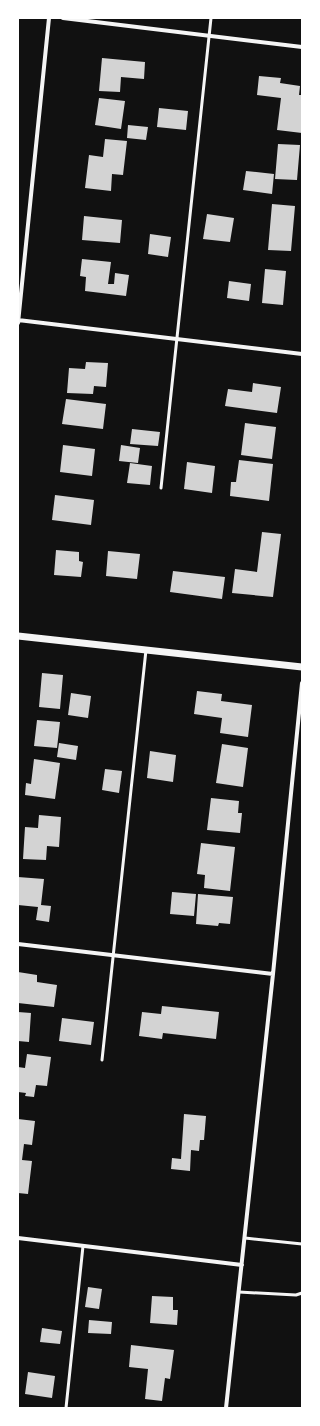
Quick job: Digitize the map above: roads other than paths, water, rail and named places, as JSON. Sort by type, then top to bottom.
[{"type":"street","points":[[49,18],[18,321],[177,338],[302,354]]},
{"type":"street","points":[[63,18],[302,47]]},
{"type":"street","points":[[18,636],[302,667]]},
{"type":"street","points":[[226,1408],[273,974],[302,683]]},
{"type":"street","points":[[18,944],[273,974]]},
{"type":"street","points":[[18,1238],[242,1265]]},
{"type":"lane","points":[[161,488],[211,18]]},
{"type":"lane","points":[[102,1060],[146,650]]},
{"type":"lane","points":[[245,1238],[302,1244]]},
{"type":"lane","points":[[66,1408],[83,1246]]},
{"type":"lane","points":[[239,1292],[296,1295],[302,1293]]}]
